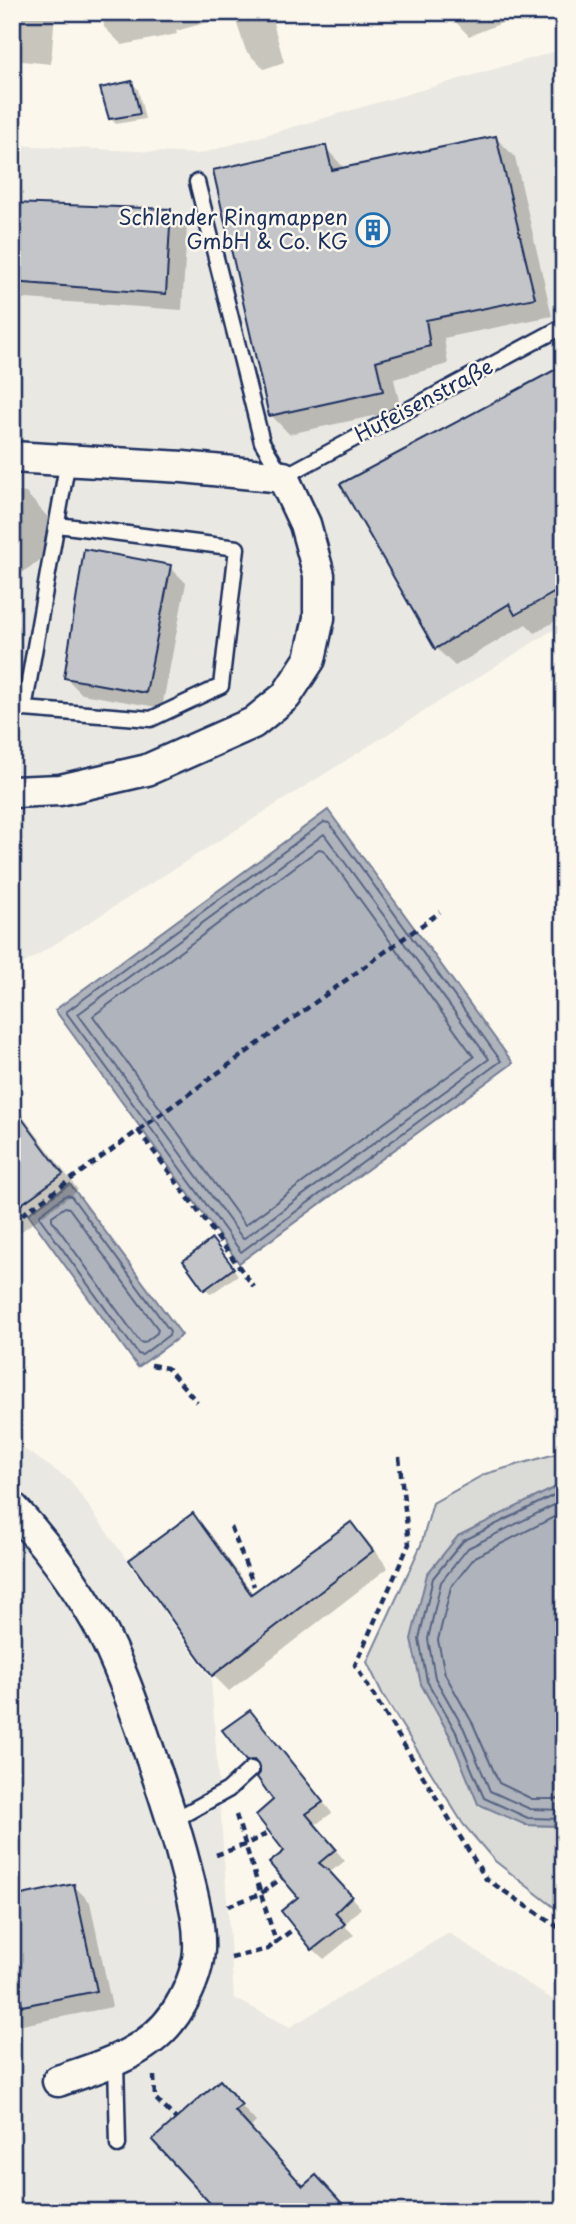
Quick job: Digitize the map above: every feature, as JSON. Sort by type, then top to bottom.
[{"type":"street","points":[[12,457],[183,467],[283,477],[305,524],[319,575],[319,618],[310,659],[286,696],[253,723],[147,770],[60,790],[12,793]]},
{"type":"street","points":[[12,1507],[66,1572],[98,1625],[126,1685],[174,1821],[198,1919],[199,1952],[191,1984],[175,2014],[152,2040],[116,2061],[58,2081]]},
{"type":"lane","points":[[197,182],[262,442],[283,477]]},
{"type":"lane","name":"Hufeisenstraße","points":[[283,477],[564,326]]},
{"type":"lane","points":[[58,525],[237,548],[221,686],[151,719],[24,709],[68,460]]},
{"type":"lane","points":[[174,1821],[228,1790],[251,1769]]},
{"type":"lane","points":[[116,2061],[118,2145]]},
{"type":"path","points":[[12,1222],[440,912]]},
{"type":"path","points":[[138,1130],[254,1287]]},
{"type":"path","points":[[151,1365],[167,1368],[197,1402]]},
{"type":"path","points":[[399,1457],[409,1544],[355,1665],[486,1879],[564,1931]]},
{"type":"path","points":[[231,1527],[254,1586]]},
{"type":"path","points":[[228,1790],[276,1942]]},
{"type":"path","points":[[185,1864],[245,1845],[270,1832]]},
{"type":"path","points":[[198,1919],[260,1894],[282,1878]]},
{"type":"path","points":[[195,1968],[268,1949],[295,1928]]},
{"type":"path","points":[[152,2040],[155,2098],[176,2119]]},
{"type":"shaded area","points":[[564,49],[564,623],[12,971],[12,145],[199,154]]},
{"type":"shaded area","points":[[12,1441],[70,1480],[211,1679],[234,1998],[290,2027],[449,1933],[564,2007],[564,2212],[12,2212]]},
{"type":"shaded area","points":[[564,1448],[564,1483],[458,1536],[421,1684],[450,1736],[526,1825],[564,1826],[564,1915],[495,1861],[463,1824],[383,1695],[367,1662],[421,1545],[433,1503],[485,1474],[555,1454]]},
{"type":"water","points":[[328,810],[513,1063],[239,1263],[55,1010]]},
{"type":"water","points":[[70,1184],[182,1335],[138,1367],[28,1214]]},
{"type":"water","points":[[564,1483],[564,1826],[526,1825],[478,1804],[450,1736],[421,1684],[411,1639],[427,1574],[458,1536]]},
{"type":"building","points":[[132,81],[140,114],[109,119],[100,88]]},
{"type":"building","name":"Schlender Ringmappen GmbH & Co. KG","points":[[496,136],[535,298],[426,320],[430,346],[376,361],[383,391],[269,416],[213,170],[326,145],[332,170]]},
{"type":"building","points":[[12,203],[171,209],[166,294],[12,282]]},
{"type":"building","points":[[564,365],[564,587],[515,615],[509,604],[435,649],[340,484]]},
{"type":"building","points":[[84,549],[171,565],[146,693],[64,678]]},
{"type":"building","points":[[12,1105],[63,1174],[12,1211]]},
{"type":"building","points":[[212,1239],[234,1268],[204,1290],[183,1261]]},
{"type":"building","points":[[193,1513],[251,1594],[351,1522],[373,1551],[212,1676],[129,1560]]},
{"type":"building","points":[[250,1710],[323,1802],[306,1814],[336,1849],[319,1863],[352,1896],[335,1913],[345,1924],[312,1950],[281,1911],[298,1897],[269,1863],[284,1851],[256,1815],[273,1800],[257,1777],[260,1766],[255,1760],[246,1761],[222,1730]]},
{"type":"building","points":[[74,1884],[97,1991],[22,2006],[12,1960],[12,1897]]},
{"type":"building","points":[[220,2080],[242,2105],[235,2111],[303,2186],[316,2175],[350,2212],[218,2212],[152,2140]]},
{"type":"place","name":"Schlender Ringmappen GmbH & Co. KG","points":[[373,230]]}]
